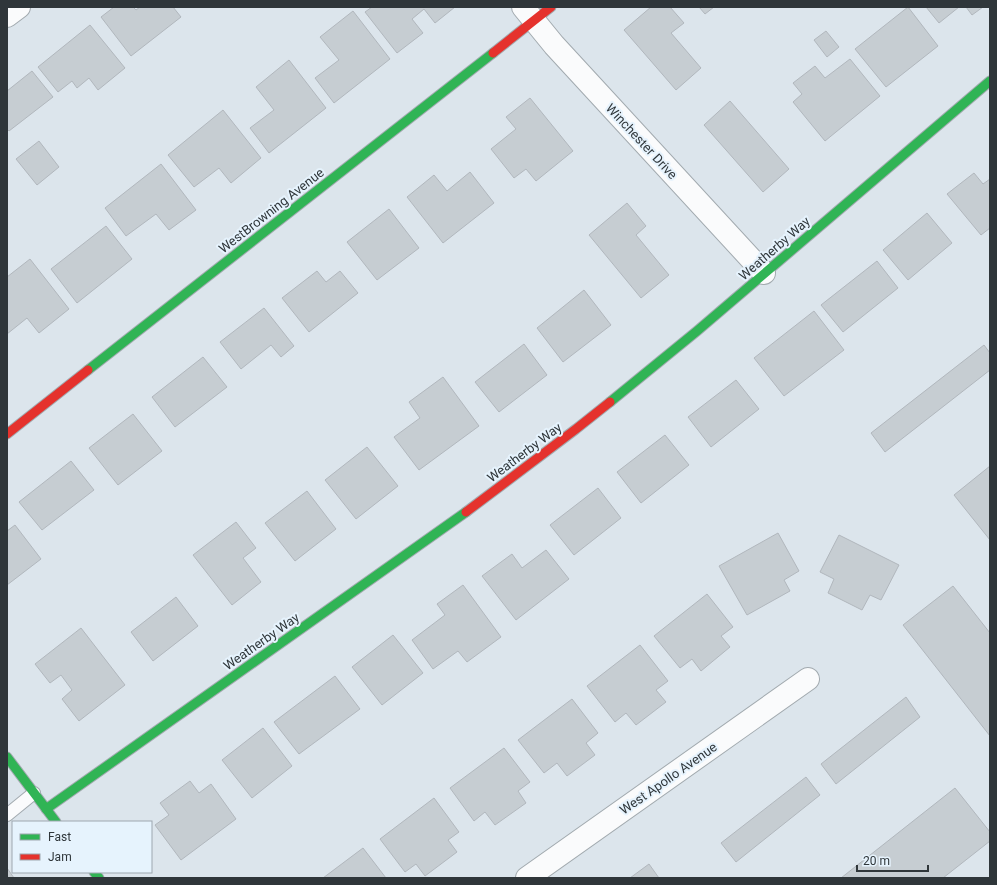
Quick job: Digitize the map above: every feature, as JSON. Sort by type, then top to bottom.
[{"type":"street","points":[[7,16],[19,7]]},
{"type":"street","name":"WestBrowning Avenue","points":[[7,434],[528,14],[551,7]]},
{"type":"street","name":"Winchester Drive","points":[[528,14],[554,45],[764,274]]},
{"type":"street","name":"Weatherby Way","points":[[46,809],[498,489],[632,384],[764,274],[990,81]]},
{"type":"street","name":"West Apollo Avenue","points":[[527,878],[808,679]]},
{"type":"street","points":[[7,757],[55,821]]},
{"type":"lane","points":[[7,814],[34,793]]},
{"type":"building","points":[[114,7],[133,7],[136,10],[140,7],[173,7],[181,17],[131,56],[101,17]]},
{"type":"building","points":[[372,7],[455,7],[435,23],[424,9],[412,19],[423,33],[397,53],[365,12]]},
{"type":"building","points":[[651,7],[670,7],[684,23],[671,33],[701,68],[676,90],[624,30]]},
{"type":"building","points":[[699,7],[714,7],[705,14]]},
{"type":"building","points":[[908,7],[938,46],[886,87],[855,49]]},
{"type":"building","points":[[926,7],[959,7],[939,23]]},
{"type":"building","points":[[966,7],[983,7],[972,15]]},
{"type":"building","points":[[353,11],[390,59],[334,103],[315,78],[339,60],[320,37]]},
{"type":"building","points":[[90,25],[125,68],[98,90],[89,78],[77,88],[72,81],[58,92],[38,67]]},
{"type":"building","points":[[826,31],[839,47],[827,57],[814,40]]},
{"type":"building","points":[[850,59],[880,96],[825,141],[793,102],[802,94],[793,83],[815,66],[825,78]]},
{"type":"building","points":[[289,60],[326,108],[269,153],[250,128],[274,110],[256,87]]},
{"type":"building","points":[[32,71],[53,97],[9,131],[7,129],[7,91]]},
{"type":"building","points":[[530,98],[573,151],[536,181],[526,169],[514,178],[491,149],[516,129],[506,117]]},
{"type":"building","points":[[730,101],[789,169],[763,192],[704,125]]},
{"type":"building","points":[[223,110],[261,158],[231,183],[219,168],[194,187],[168,155]]},
{"type":"building","points":[[39,141],[59,167],[37,185],[16,159]]},
{"type":"building","points":[[161,164],[196,210],[169,230],[156,214],[126,236],[105,208]]},
{"type":"building","points":[[470,172],[494,203],[443,243],[407,197],[434,175],[447,191]]},
{"type":"building","points":[[974,173],[983,184],[990,179],[990,228],[981,235],[947,194]]},
{"type":"building","points":[[627,203],[646,226],[636,235],[669,275],[641,298],[589,235]]},
{"type":"building","points":[[389,209],[419,248],[377,280],[347,242]]},
{"type":"building","points":[[927,213],[952,243],[908,280],[883,250]]},
{"type":"building","points":[[106,226],[132,259],[77,303],[51,269]]},
{"type":"building","points":[[30,259],[69,309],[39,333],[27,318],[7,334],[7,277]]},
{"type":"building","points":[[877,261],[898,288],[843,332],[821,305]]},
{"type":"building","points":[[317,271],[326,282],[340,271],[358,293],[309,332],[282,298]]},
{"type":"building","points":[[584,290],[611,325],[563,362],[537,328]]},
{"type":"building","points":[[264,308],[294,346],[281,357],[271,345],[241,369],[220,342]]},
{"type":"building","points":[[814,311],[844,350],[784,396],[754,358]]},
{"type":"building","points":[[524,344],[547,375],[499,412],[475,382]]},
{"type":"building","points":[[984,345],[990,353],[990,370],[885,452],[871,433]]},
{"type":"building","points":[[203,357],[227,387],[175,427],[152,397]]},
{"type":"building","points":[[443,377],[479,426],[419,470],[394,437],[420,418],[409,402]]},
{"type":"building","points":[[736,380],[759,409],[711,447],[688,417]]},
{"type":"building","points":[[133,414],[162,451],[118,485],[89,448]]},
{"type":"building","points":[[665,435],[689,465],[641,503],[617,472]]},
{"type":"building","points":[[367,447],[398,486],[356,519],[325,480]]},
{"type":"building","points":[[71,461],[94,490],[42,530],[19,502]]},
{"type":"building","points":[[990,466],[990,540],[954,495]]},
{"type":"building","points":[[598,488],[621,518],[574,555],[550,525]]},
{"type":"building","points":[[307,491],[336,529],[295,561],[265,523]]},
{"type":"building","points":[[236,522],[256,548],[243,558],[261,582],[232,605],[193,555]]},
{"type":"building","points":[[15,525],[41,559],[7,585],[7,531]]},
{"type":"building","points":[[778,533],[799,571],[784,580],[790,591],[747,615],[719,566]]},
{"type":"building","points":[[839,535],[899,565],[881,600],[870,595],[862,610],[828,593],[834,579],[820,572]]},
{"type":"building","points":[[546,550],[569,579],[516,620],[482,576],[512,554],[522,568]]},
{"type":"building","points":[[463,585],[501,637],[467,662],[458,651],[433,669],[412,640],[445,615],[437,604]]},
{"type":"building","points":[[953,586],[990,633],[990,736],[903,625]]},
{"type":"building","points":[[707,594],[733,627],[721,636],[730,647],[701,671],[692,659],[680,668],[654,636]]},
{"type":"building","points":[[176,597],[198,626],[153,661],[131,632]]},
{"type":"building","points":[[81,628],[125,685],[79,721],[62,699],[72,690],[61,675],[50,683],[35,664]]},
{"type":"building","points":[[393,635],[423,673],[382,705],[352,667]]},
{"type":"building","points":[[640,645],[668,681],[656,690],[666,702],[636,725],[626,713],[615,722],[587,686]]},
{"type":"building","points":[[335,676],[360,709],[299,754],[274,722]]},
{"type":"building","points":[[906,697],[920,717],[836,784],[821,764]]},
{"type":"building","points":[[572,699],[598,733],[586,743],[595,755],[567,776],[557,763],[544,773],[518,740]]},
{"type":"building","points":[[263,728],[292,766],[252,798],[222,760]]},
{"type":"building","points":[[504,748],[530,782],[518,791],[526,803],[495,825],[485,812],[474,821],[450,788]]},
{"type":"building","points":[[806,777],[820,795],[736,862],[721,843]]},
{"type":"building","points":[[190,781],[199,793],[211,784],[236,819],[181,860],[155,825],[169,815],[160,803]]},
{"type":"building","points":[[955,788],[990,832],[990,841],[943,878],[841,878]]},
{"type":"building","points":[[434,798],[459,832],[448,840],[457,852],[425,876],[416,864],[405,872],[380,839]]},
{"type":"building","points":[[363,848],[386,878],[323,878]]},
{"type":"building","points":[[649,864],[659,878],[630,878]]},
{"type":"building","points":[[7,868],[14,878],[7,878]]},
{"type":"traffic: fast","points":[[88,370],[493,53]]},
{"type":"traffic: fast","points":[[610,402],[697,331],[990,81]]},
{"type":"traffic: fast","points":[[46,809],[466,512]]},
{"type":"traffic: fast","points":[[7,757],[55,821]]},
{"type":"traffic: fast","points":[[95,873],[99,878]]},
{"type":"traffic: jam","points":[[493,53],[551,7]]},
{"type":"traffic: jam","points":[[7,434],[88,370]]},
{"type":"traffic: jam","points":[[466,512],[610,402]]}]
